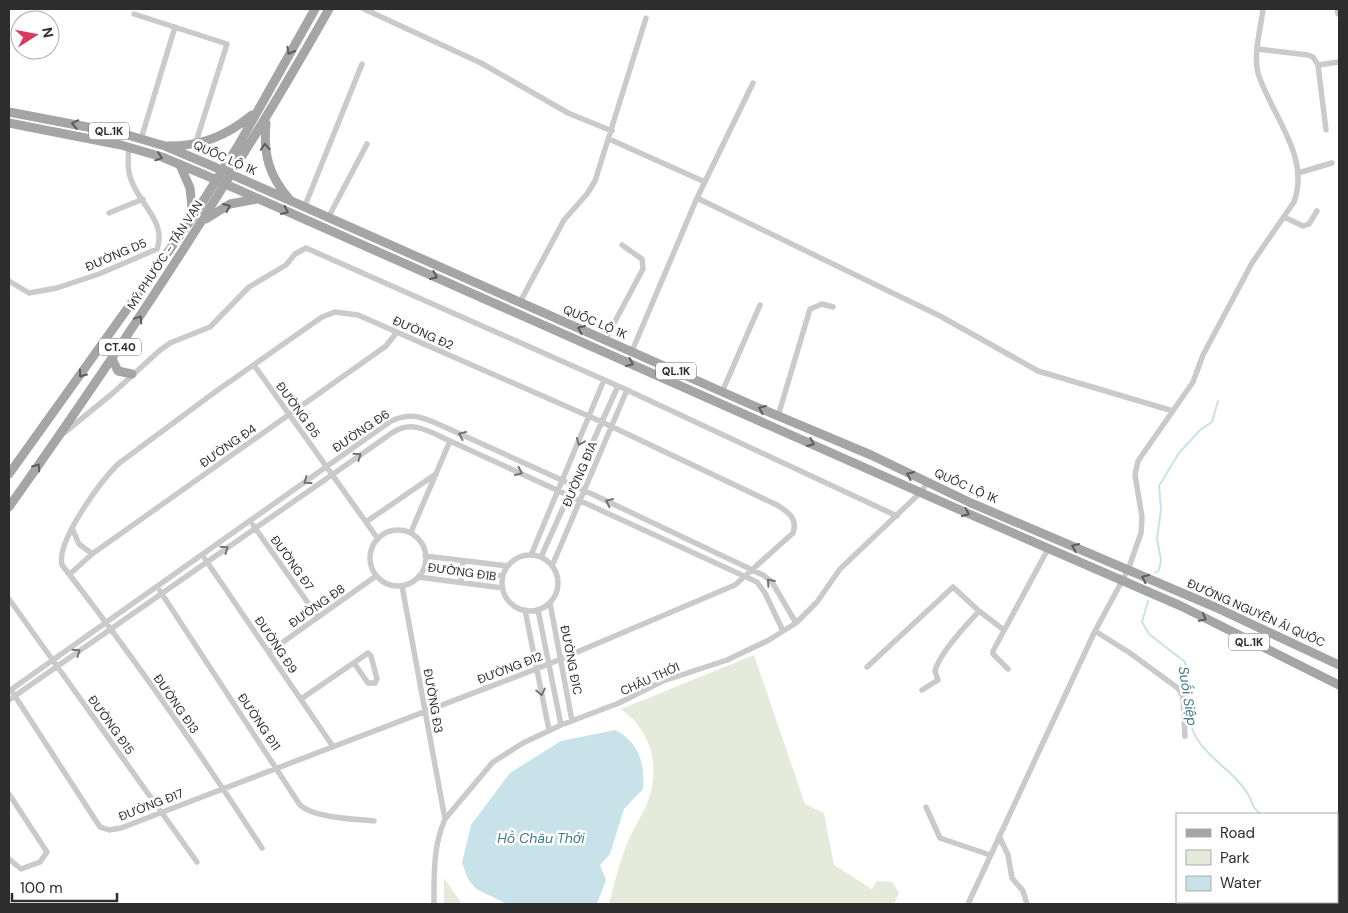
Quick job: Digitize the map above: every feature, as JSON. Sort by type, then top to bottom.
[{"type":"main road","name":"MỸ PHƯỚC - TÂN VẠN","points":[[9,474],[193,217],[315,9]]},
{"type":"main road","name":"MỸ PHƯỚC - TÂN VẠN","points":[[9,507],[112,359],[232,175],[329,9]]},
{"type":"main road","points":[[165,146],[195,145],[229,132],[256,111]]},
{"type":"main road","name":"QUỐC LỘ 1K","points":[[9,112],[91,127],[165,146],[304,208],[397,246],[722,392],[872,455],[927,482],[1162,586]]},
{"type":"main road","points":[[266,119],[265,149],[267,163],[272,176],[292,202]]},
{"type":"main road","name":"QUỐC LỘ 1K","points":[[9,123],[83,136],[180,165],[1159,597]]},
{"type":"main road","points":[[180,165],[192,198],[193,217]]},
{"type":"main road","points":[[201,222],[230,204],[257,199]]},
{"type":"main road","points":[[112,359],[118,372],[132,374]]},
{"type":"main road","name":"ĐƯỜNG NGUYỄN ÁI QUỐC","points":[[1162,586],[1339,665]]},
{"type":"main road","name":"ĐƯỜNG NGUYỄN ÁI QUỐC","points":[[1159,597],[1339,685]]},
{"type":"street","points":[[364,9],[481,63],[568,113],[612,131]]},
{"type":"street","points":[[968,904],[1095,631],[1128,570],[1140,533],[1142,517],[1135,476],[1138,461],[1193,382],[1203,355],[1252,263],[1284,217],[1298,192],[1298,173],[1294,153],[1272,109],[1258,72],[1258,49],[1263,9]]},
{"type":"street","points":[[134,14],[227,44],[195,145]]},
{"type":"street","points":[[520,302],[564,220],[582,201],[595,181],[646,18]]},
{"type":"street","points":[[141,139],[175,27]]},
{"type":"street","points":[[1258,49],[1313,57],[1318,65],[1326,130]]},
{"type":"street","points":[[1318,65],[1339,62]]},
{"type":"street","points":[[304,208],[362,64]]},
{"type":"street","points":[[632,351],[697,198],[753,83]]},
{"type":"street","points":[[609,139],[705,182]]},
{"type":"street","points":[[328,218],[367,144]]},
{"type":"street","name":"ĐƯỜNG D5","points":[[9,281],[29,293],[57,288],[99,274],[157,249],[159,232],[132,184],[128,170],[128,148]]},
{"type":"street","points":[[1298,173],[1332,163]]},
{"type":"street","points":[[697,198],[940,316],[1038,371],[1173,410]]},
{"type":"street","points":[[109,213],[142,199]]},
{"type":"street","points":[[1284,217],[1303,226],[1309,224],[1317,211]]},
{"type":"street","points":[[605,340],[643,269],[642,259],[622,245]]},
{"type":"street","points":[[56,440],[113,393],[170,342],[197,334],[210,327],[249,287],[286,265],[295,254],[306,248],[627,390],[897,516]]},
{"type":"street","points":[[157,249],[159,264]]},
{"type":"street","points":[[778,416],[810,309],[822,304],[833,307]]},
{"type":"street","points":[[722,392],[760,306]]},
{"type":"street","name":"ĐƯỜNG Đ2","points":[[70,574],[61,559],[72,528],[106,476],[118,464],[254,365],[322,318],[335,312],[358,315],[612,426],[789,512],[795,526],[793,533],[752,570]]},
{"type":"street","name":"ĐƯỜNG Đ4","points":[[70,574],[92,554],[386,346],[396,332]]},
{"type":"street","name":"ĐƯỜNG Đ5","points":[[254,365],[378,539]]},
{"type":"street","name":"ĐƯỜNG Đ1A","points":[[531,555],[604,380]]},
{"type":"street","name":"ĐƯỜNG Đ1A","points":[[541,557],[618,386]]},
{"type":"street","name":"ĐƯỜNG Đ1A","points":[[552,566],[627,390]]},
{"type":"street","name":"ĐƯỜNG Đ6","points":[[10,690],[379,429],[405,415],[419,416],[490,447],[696,542],[752,570],[772,582],[796,623]]},
{"type":"street","points":[[433,433],[438,424]]},
{"type":"street","name":"ĐƯỜNG Đ6","points":[[9,700],[385,437],[400,427],[410,425],[450,440],[746,576],[761,586],[783,631]]},
{"type":"street","points":[[379,429],[385,437]]},
{"type":"street","points":[[411,532],[450,440]]},
{"type":"street","points":[[485,457],[490,447]]},
{"type":"street","points":[[366,522],[436,474]]},
{"type":"street","name":"CHÂU THỚI","points":[[434,904],[435,855],[445,819],[493,762],[549,730],[619,703],[664,681],[727,660],[769,640],[796,623],[817,602],[840,569],[922,492],[927,482]]},
{"type":"street","points":[[282,499],[286,506]]},
{"type":"street","points":[[633,524],[637,515]]},
{"type":"street","name":"ĐƯỜNG Đ7","points":[[250,522],[318,617]]},
{"type":"street","points":[[72,528],[79,544],[92,554]]},
{"type":"street","points":[[394,530],[411,532],[422,544],[425,556],[424,568],[418,577],[402,586],[383,582],[376,576],[370,560],[371,551],[378,539],[394,530]]},
{"type":"street","points":[[692,552],[696,542]]},
{"type":"street","points":[[1008,668],[993,654],[1048,549]]},
{"type":"street","name":"ĐƯỜNG Đ9","points":[[203,555],[332,746]]},
{"type":"street","points":[[531,555],[541,557],[552,566],[558,581],[554,596],[550,603],[538,610],[525,610],[509,602],[503,588],[503,576],[508,566],[518,558],[531,555]]},
{"type":"street","name":"ĐƯỜNG Đ1B","points":[[425,556],[508,566]]},
{"type":"street","points":[[461,582],[462,561]]},
{"type":"street","name":"ĐƯỜNG Đ1B","points":[[424,568],[503,576]]},
{"type":"street","name":"ĐƯỜNG Đ12","points":[[276,767],[537,669],[735,585],[752,570]]},
{"type":"street","name":"ĐƯỜNG Đ13","points":[[70,574],[112,628],[223,788],[262,848]]},
{"type":"street","name":"ĐƯỜNG Đ8","points":[[268,652],[376,576]]},
{"type":"street","name":"ĐƯỜNG Đ1B","points":[[418,577],[503,588]]},
{"type":"street","name":"ĐƯỜNG Đ3","points":[[402,586],[445,819]]},
{"type":"street","name":"ĐƯỜNG Đ11","points":[[157,587],[306,810],[374,821]]},
{"type":"street","points":[[868,667],[953,587],[1004,630]]},
{"type":"street","name":"ĐƯỜNG Đ15","points":[[9,599],[197,862]]},
{"type":"street","name":"ĐƯỜNG Đ1C","points":[[550,603],[572,721]]},
{"type":"street","points":[[525,610],[549,730]]},
{"type":"street","name":"ĐƯỜNG Đ1C","points":[[538,610],[561,725]]},
{"type":"street","points":[[922,690],[938,680],[935,671],[938,664],[959,633],[980,611]]},
{"type":"street","points":[[1095,631],[1130,653],[1179,689],[1183,698],[1185,736]]},
{"type":"street","points":[[301,699],[354,663],[370,653],[377,679],[375,683],[368,683],[354,663]]},
{"type":"street","name":"ĐƯỜNG Đ17","points":[[10,690],[100,827],[109,830],[120,828],[276,767]]},
{"type":"street","points":[[9,794],[47,852],[40,862],[21,869],[9,859]]},
{"type":"street","points":[[926,807],[940,838],[990,855]]},
{"type":"street","points":[[998,836],[1010,860],[1012,878],[1024,891],[1027,904]]},
{"type":"green space","points":[[754,655],[805,804],[824,813],[834,865],[872,889],[877,881],[892,882],[899,893],[894,904],[609,904],[626,846],[648,801],[653,775],[651,750],[646,739],[640,728],[621,709]]},
{"type":"green space","points":[[444,878],[462,904],[444,904]]},
{"type":"water","name":"Hồ Châu Thới","points":[[615,730],[630,741],[639,754],[643,771],[643,789],[624,809],[610,854],[600,865],[606,880],[597,904],[507,904],[476,889],[468,879],[462,863],[471,825],[510,773],[561,741]]},
{"type":"waterway","name":"Suối Siệp","points":[[1155,573],[1159,570],[1161,560],[1157,539],[1161,509],[1159,486],[1179,453],[1200,430],[1212,422],[1218,401]]},
{"type":"waterway","name":"Suối Siệp","points":[[1148,601],[1142,622],[1149,634],[1185,662],[1188,712],[1196,738],[1210,755],[1243,787],[1254,807],[1260,813]]}]
